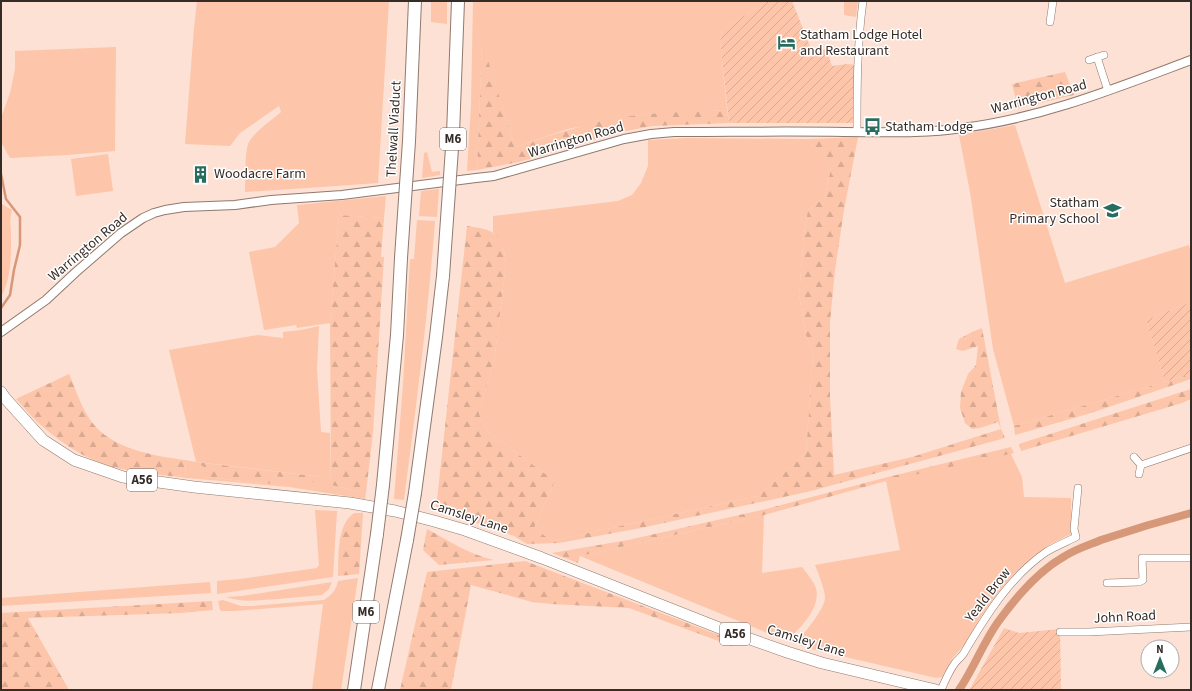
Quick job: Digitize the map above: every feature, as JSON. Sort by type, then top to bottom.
[{"type":"highway","name":"Thelwall Viaduct","points":[[354,690],[383,485],[397,335],[409,126],[414,1]]},
{"type":"highway","name":"M6","points":[[378,690],[415,493],[435,352],[443,276],[453,134],[458,1]]},
{"type":"main road","name":"Camsley Lane","points":[[1,392],[43,440],[74,460],[122,477],[194,488],[330,501],[366,506],[395,511],[434,521],[512,546],[727,631],[787,652],[822,663],[936,690]]},
{"type":"street","points":[[857,132],[857,57],[864,1]]},
{"type":"street","points":[[1050,22],[1053,1]]},
{"type":"street","points":[[1089,60],[1100,56],[1108,91]]},
{"type":"street","name":"Warrington Road","points":[[1,332],[46,300],[121,233],[143,218],[165,210],[184,207],[234,205],[271,200],[342,195],[482,177],[522,168],[624,139],[651,134],[682,132],[917,131],[963,128],[1045,112],[1108,91],[1191,60]]},
{"type":"street","points":[[1141,465],[1191,448]]},
{"type":"street","points":[[1134,457],[1141,465]]},
{"type":"street","points":[[1139,474],[1141,465]]},
{"type":"street","name":"Yeald Brow","points":[[941,690],[955,663],[964,654],[979,627],[1004,591],[1032,563],[1047,552],[1076,537],[1074,529],[1078,488]]},
{"type":"street","points":[[1107,583],[1139,582],[1142,580],[1142,558],[1191,558]]},
{"type":"street","name":"John Road","points":[[1060,632],[1191,627]]},
{"type":"green space","points":[[197,1],[389,1],[378,183],[245,192],[247,146],[259,130],[281,112],[279,106],[240,133],[230,146],[185,144]]},
{"type":"green space","points":[[431,1],[447,1],[447,24],[431,22]]},
{"type":"green space","points":[[473,1],[767,1],[722,30],[720,42],[727,110],[639,115],[568,129],[515,147],[482,42],[477,170],[467,171],[471,105]]},
{"type":"green space","points":[[767,1],[792,1],[813,54],[826,49],[832,66],[847,64],[855,65],[856,123],[729,123],[720,42],[722,30]]},
{"type":"green space","points":[[844,1],[858,1],[856,17],[844,15]]},
{"type":"green space","points":[[482,41],[515,147],[579,127],[632,116],[659,113],[727,110],[729,123],[652,126],[621,132],[519,162],[477,170]]},
{"type":"green space","points":[[116,47],[115,151],[10,158],[1,142],[1,118],[10,93],[15,69],[15,51]]},
{"type":"green space","points":[[1065,72],[1074,95],[1018,108],[1012,84]]},
{"type":"green space","points":[[1015,125],[1065,283],[1189,245],[1191,254],[1191,302],[1146,320],[1165,382],[1014,426],[993,349],[970,192],[959,135]]},
{"type":"green space","points":[[858,137],[844,210],[835,270],[830,322],[830,397],[834,475],[912,457],[1001,429],[1005,438],[811,491],[641,528],[559,543],[527,544],[514,536],[436,509],[467,226],[485,229],[496,235],[500,239],[506,263],[495,355],[479,414],[489,433],[555,481],[534,528],[552,541],[758,496],[806,453],[813,354],[806,335],[799,295],[804,234],[808,210],[825,196],[831,168],[808,139]]},
{"type":"green space","points":[[686,138],[808,139],[817,152],[831,167],[825,196],[808,210],[804,234],[799,295],[806,335],[813,354],[806,453],[758,496],[552,541],[534,528],[555,481],[489,433],[479,414],[495,355],[506,263],[505,253],[499,239],[493,232],[493,216],[618,201],[632,195],[641,183],[648,166],[648,140]]},
{"type":"green space","points":[[427,152],[432,172],[440,171],[440,175],[422,178],[424,153]]},
{"type":"green space","points":[[108,154],[113,191],[76,196],[71,159]]},
{"type":"green space","points":[[439,189],[437,217],[419,216],[421,191]]},
{"type":"green space","points":[[386,196],[384,218],[339,215],[330,323],[297,328],[296,325],[264,330],[249,252],[275,247],[299,223],[297,205]]},
{"type":"green space","points":[[1,202],[12,210],[10,221],[11,246],[9,276],[1,297]]},
{"type":"green space","points":[[339,215],[384,218],[381,257],[384,257],[373,432],[366,493],[331,485],[274,476],[273,484],[204,477],[204,467],[196,462],[322,477],[331,484],[330,323]]},
{"type":"green space","points":[[417,220],[435,221],[425,326],[404,500],[394,499],[403,384],[410,259],[414,259]]},
{"type":"green space","points":[[1191,302],[1191,374],[1165,382],[1146,320]]},
{"type":"green space","points":[[319,326],[317,369],[321,432],[330,433],[331,485],[366,493],[365,499],[289,487],[186,478],[185,460],[196,462],[169,350],[258,335],[283,338],[283,332]],"holes":[[[197,462],[322,477],[330,484],[273,476],[273,484],[204,477],[204,467]]]},
{"type":"green space","points":[[982,328],[1001,429],[998,422],[972,429],[965,423],[960,408],[961,392],[968,374],[976,365],[978,346],[963,351],[956,349],[959,339]]},
{"type":"green space","points":[[69,374],[84,410],[100,431],[121,445],[134,450],[185,460],[186,478],[119,469],[91,459],[68,446],[48,431],[35,420],[16,399]]},
{"type":"green space","points":[[1191,374],[1191,379],[1091,413],[1015,435],[1014,426]]},
{"type":"green space","points":[[1191,389],[1191,399],[1182,403],[1021,451],[1019,444]]},
{"type":"green space","points":[[1011,447],[1014,453],[886,481],[764,515],[580,556],[578,563],[552,553],[628,540],[766,509]]},
{"type":"green space","points":[[1009,450],[1022,477],[1024,497],[1071,498],[1071,534],[1051,544],[1034,556],[1011,577],[996,595],[978,621],[965,644],[952,659],[942,677],[936,678],[811,649],[801,645],[799,639],[819,613],[825,598],[823,586],[815,565],[900,550],[886,481]]},
{"type":"green space","points":[[315,510],[337,511],[333,577],[217,594],[217,581],[317,568],[319,565]]},
{"type":"green space","points":[[354,513],[363,513],[359,574],[338,576],[341,533],[348,519]]},
{"type":"green space","points":[[764,515],[762,573],[802,567],[816,588],[817,596],[812,610],[803,624],[787,641],[580,556]]},
{"type":"green space","points":[[427,529],[467,551],[494,560],[439,565],[423,550]]},
{"type":"green space","points":[[525,561],[729,639],[732,646],[629,608],[532,602],[471,585],[451,690],[400,690],[427,572]]},
{"type":"green space","points":[[358,578],[341,690],[312,690],[323,604],[221,611],[218,601],[223,600],[241,606],[252,606],[324,600],[333,592],[338,581]]},
{"type":"green space","points":[[210,582],[211,593],[1,606],[1,598]]},
{"type":"green space","points":[[332,582],[329,589],[322,595],[252,601],[226,597],[242,596]]},
{"type":"green space","points":[[212,601],[213,610],[181,613],[28,618],[69,690],[1,689],[1,613]]},
{"type":"green space","points":[[1004,628],[1019,633],[1060,629],[1061,690],[970,689]]},
{"type":"waterway","points":[[1,174],[6,199],[20,217],[20,245],[10,295],[1,308]]},
{"type":"waterway","points":[[959,690],[988,638],[1012,603],[1028,585],[1055,562],[1078,549],[1101,540],[1191,513]]},
{"type":"place","name":"Statham Lodge Hotel and Restaurant","points":[[787,43]]},
{"type":"place","name":"Statham Lodge","points":[[872,127]]},
{"type":"place","name":"Woodacre Farm","points":[[201,174]]},
{"type":"place","name":"Statham Primary School","points":[[1112,211]]}]
